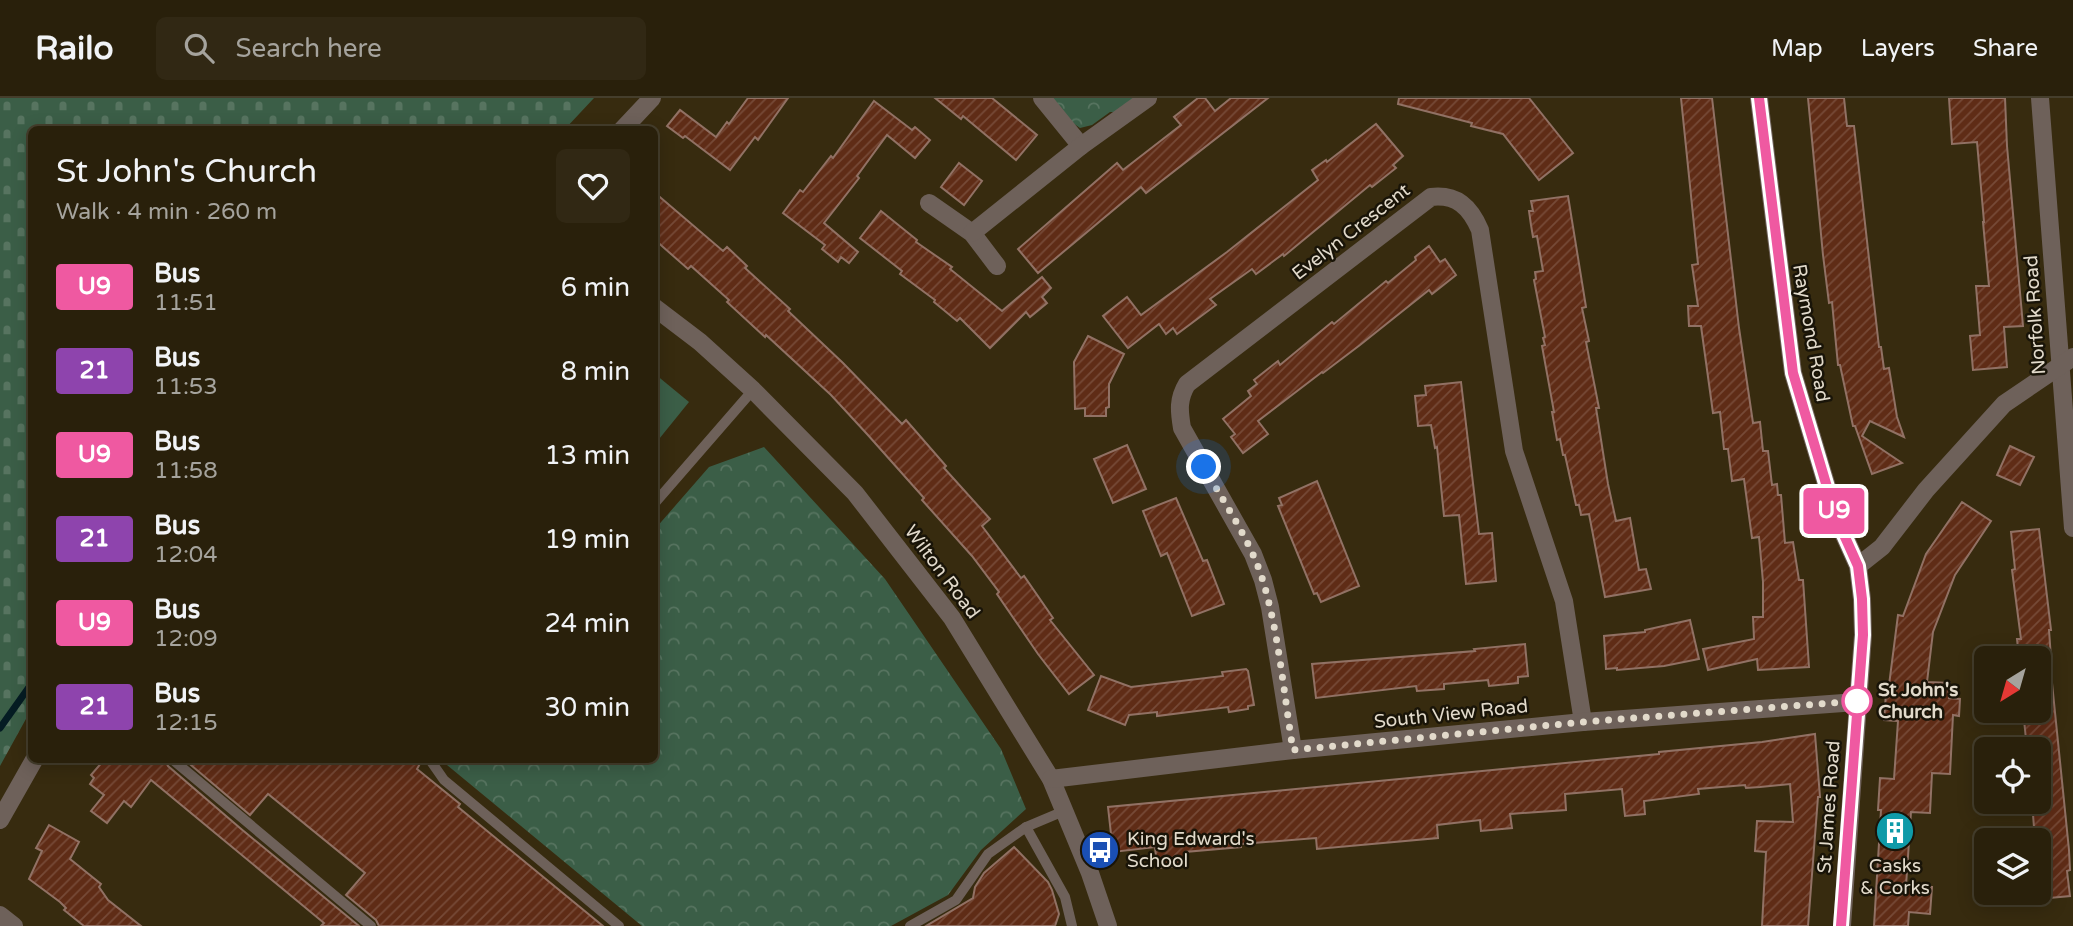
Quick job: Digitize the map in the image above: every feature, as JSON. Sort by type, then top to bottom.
[{"type":"street","points":[[625,126],[652,98]]},
{"type":"street","points":[[1042,98],[1081,146]]},
{"type":"street","points":[[972,233],[1081,146],[1148,98]]},
{"type":"street","name":"Raymond Road","points":[[1759,98],[1793,373],[1836,517],[1858,566]]},
{"type":"street","name":"Norfolk Road","points":[[2040,98],[2066,361],[2073,528]]},
{"type":"street","name":"Evelyn Crescent","points":[[1293,750],[1270,607],[1263,580],[1252,554],[1182,428],[1180,396],[1187,384],[1431,197],[1445,195],[1462,202],[1474,216],[1480,230],[1514,451],[1564,601],[1583,722]]},
{"type":"street","points":[[929,203],[972,233],[998,266]]},
{"type":"street","name":"Wilton Road","points":[[658,310],[700,342],[753,390],[855,493],[953,618],[1051,779],[1090,873],[1108,926]]},
{"type":"street","points":[[1858,566],[1888,541],[1926,490],[2004,404],[2066,361]]},
{"type":"street","name":"St James Road","points":[[1842,926],[1863,635],[1858,566]]},
{"type":"street","name":"South View Road","points":[[1051,779],[1293,750],[1583,722],[1857,702]]},
{"type":"street","points":[[0,820],[32,763]]},
{"type":"street","points":[[0,915],[14,926]]},
{"type":"lane","points":[[658,499],[753,390]]},
{"type":"lane","points":[[177,763],[371,926]]},
{"type":"lane","points":[[434,763],[444,780],[619,926]]},
{"type":"lane","points":[[910,926],[956,900],[988,855],[1026,827],[1064,811]]},
{"type":"lane","points":[[1026,827],[1065,897],[1072,926]]},
{"type":"green space","points":[[0,98],[594,98],[568,126],[28,126],[28,715],[0,766]]},
{"type":"green space","points":[[1051,98],[1139,98],[1123,112],[1110,112],[1092,125],[1080,128],[1070,121]]},
{"type":"green space","points":[[658,376],[689,402],[658,440]]},
{"type":"green space","points":[[764,447],[885,579],[1001,749],[1026,809],[981,850],[948,895],[891,926],[642,926],[447,765],[658,763],[658,526],[709,467]]},
{"type":"building","points":[[748,98],[788,98],[758,140],[755,137],[730,170],[685,136],[683,138],[667,126],[680,110],[716,137]]},
{"type":"building","points":[[935,98],[992,98],[1037,135],[1016,160],[963,116],[961,119]]},
{"type":"building","points":[[1198,98],[1205,98],[1215,111],[1231,98],[1268,98],[1146,193],[1141,187],[1038,273],[1018,249],[1117,163],[1123,170],[1181,125],[1174,117]]},
{"type":"building","points":[[1399,98],[1529,98],[1573,153],[1539,180],[1503,134],[1398,104]]},
{"type":"building","points":[[1681,98],[1712,98],[1753,423],[1760,422],[1763,451],[1768,451],[1772,485],[1777,484],[1778,495],[1781,495],[1785,543],[1793,542],[1799,580],[1803,580],[1809,667],[1758,670],[1757,659],[1708,670],[1703,649],[1754,639],[1753,617],[1763,617],[1763,582],[1759,537],[1752,538],[1744,479],[1732,481],[1728,449],[1724,449],[1720,412],[1713,413],[1701,326],[1689,326],[1688,306],[1698,306],[1692,265],[1698,264]]},
{"type":"building","points":[[1808,98],[1844,98],[1847,126],[1854,126],[1879,347],[1884,369],[1889,368],[1897,417],[1904,437],[1870,421],[1862,436],[1902,463],[1872,474],[1853,426],[1838,365],[1832,302],[1829,303],[1823,255]]},
{"type":"building","points":[[1949,98],[2005,98],[2023,326],[2004,327],[2007,367],[1973,370],[1970,336],[1980,335],[1976,286],[1989,286],[1977,142],[1952,144]]},
{"type":"building","points":[[874,101],[930,140],[915,158],[887,135],[857,176],[859,178],[824,223],[858,252],[849,263],[841,257],[838,262],[822,249],[825,245],[783,213],[800,190],[803,192],[831,156],[833,158]]},
{"type":"building","points":[[1376,124],[1403,156],[1393,165],[1396,168],[1372,187],[1370,185],[1284,256],[1283,254],[1256,274],[1252,269],[1210,299],[1216,305],[1177,334],[1173,328],[1166,334],[1159,324],[1128,348],[1103,316],[1127,297],[1141,315],[1318,180],[1312,170],[1326,160],[1327,162]]},
{"type":"building","points":[[959,163],[982,181],[964,205],[941,187]]},
{"type":"building","points":[[658,195],[723,251],[727,247],[902,424],[906,420],[990,519],[982,526],[1021,578],[1024,576],[1053,618],[1050,620],[1094,675],[1069,694],[1038,654],[997,594],[999,592],[972,556],[867,434],[831,395],[727,302],[729,300],[691,266],[688,269],[658,243]]},
{"type":"building","points":[[1568,196],[1586,307],[1582,308],[1589,341],[1586,342],[1599,408],[1596,408],[1608,484],[1616,521],[1630,518],[1639,570],[1646,569],[1651,589],[1605,597],[1589,514],[1581,515],[1579,505],[1576,505],[1565,455],[1560,439],[1557,440],[1542,346],[1545,345],[1545,337],[1534,280],[1535,272],[1543,271],[1537,236],[1533,237],[1529,211],[1533,211],[1531,201]]},
{"type":"building","points":[[881,211],[1002,311],[1042,277],[1051,288],[1042,297],[1047,303],[1030,317],[1026,312],[990,348],[960,318],[957,321],[934,302],[935,300],[900,274],[902,271],[860,238]]},
{"type":"building","points":[[1429,246],[1440,262],[1445,259],[1456,275],[1432,294],[1429,290],[1258,421],[1268,434],[1243,453],[1231,437],[1235,434],[1223,419],[1251,396],[1248,391],[1257,384],[1254,380],[1278,361],[1280,365],[1386,281],[1388,283]]},
{"type":"building","points":[[1088,336],[1124,354],[1109,384],[1109,407],[1106,408],[1106,416],[1085,416],[1085,408],[1075,409],[1074,362]]},
{"type":"building","points":[[1461,382],[1479,534],[1492,533],[1496,581],[1466,584],[1459,515],[1444,516],[1437,447],[1435,448],[1431,425],[1418,426],[1415,396],[1426,395],[1425,386]]},
{"type":"building","points":[[1127,445],[1146,489],[1113,503],[1094,459]]},
{"type":"building","points":[[2010,446],[2034,457],[2020,485],[1997,475]]},
{"type":"building","points":[[1317,481],[1359,586],[1321,602],[1317,593],[1314,594],[1278,506],[1282,505],[1279,498]]},
{"type":"building","points":[[1176,498],[1203,561],[1207,560],[1224,604],[1192,616],[1167,553],[1161,556],[1143,511]]},
{"type":"building","points":[[1962,502],[1991,521],[1955,575],[1933,632],[1927,682],[1950,683],[1949,698],[1960,699],[1959,716],[1953,715],[1950,774],[1932,773],[1930,813],[1911,812],[1906,886],[1932,887],[1930,914],[1909,912],[1908,926],[1874,926],[1881,810],[1878,810],[1880,778],[1894,779],[1898,721],[1884,720],[1898,615],[1903,616],[1926,554]]},
{"type":"building","points":[[2039,529],[2051,630],[2050,646],[2018,646],[2017,639],[2021,639],[2012,570],[2015,569],[2011,532]]},
{"type":"building","points":[[1690,620],[1699,659],[1664,666],[1606,669],[1604,636],[1645,632]]},
{"type":"building","points":[[1525,644],[1528,676],[1518,677],[1518,683],[1489,686],[1488,680],[1444,684],[1444,689],[1417,691],[1416,686],[1316,698],[1312,664],[1475,651],[1474,649]]},
{"type":"building","points":[[1246,669],[1254,705],[1248,706],[1248,709],[1229,712],[1228,707],[1157,716],[1157,712],[1129,715],[1125,725],[1088,710],[1101,676],[1131,687],[1223,676],[1222,672]]},
{"type":"building","points":[[2051,673],[2069,850],[2070,870],[2067,871],[2070,896],[2051,898],[2051,828],[2034,828],[2033,814],[2051,814],[2051,737],[2026,737],[2024,723],[2051,723]]},
{"type":"building","points":[[1815,734],[1820,797],[1808,926],[1762,926],[1766,852],[1755,851],[1757,821],[1793,822],[1790,784],[1698,789],[1699,794],[1644,801],[1645,814],[1625,816],[1622,789],[1565,794],[1566,810],[1510,814],[1512,828],[1481,831],[1480,820],[1437,825],[1438,838],[1317,849],[1316,838],[1241,844],[1241,847],[1185,852],[1186,865],[1157,868],[1155,847],[1113,852],[1108,807],[1659,754]]},
{"type":"building","points":[[101,763],[166,763],[240,828],[359,926],[321,926],[324,923],[151,780],[131,807],[124,801],[107,823],[91,811],[104,795],[90,784],[94,778],[91,775]]},
{"type":"building","points":[[189,763],[420,763],[417,769],[460,804],[458,807],[603,926],[379,926],[376,920],[346,895],[365,873],[268,794],[250,815]]},
{"type":"building","points":[[49,825],[79,842],[70,859],[101,884],[99,887],[108,900],[141,926],[84,926],[64,910],[66,908],[60,902],[29,879],[42,851],[36,848]]},
{"type":"building","points":[[1014,847],[1048,882],[1059,914],[1055,926],[926,926],[973,898],[975,887],[984,873]]},
{"type":"waterway","points":[[0,728],[28,689]]},
{"type":"bus line","name":"U9","points":[[1759,98],[1793,373],[1836,517],[1858,566],[1862,599],[1863,635],[1841,926]]},
{"type":"place","name":"St John's Church","points":[[1857,701]]},
{"type":"place","name":"Casks & Corks","points":[[1895,831]]},
{"type":"place","name":"King Edward's School","points":[[1100,850]]},
{"type":"route","points":[[1204,467],[1252,554],[1263,580],[1270,607],[1293,750],[1583,722],[1857,701]]}]
